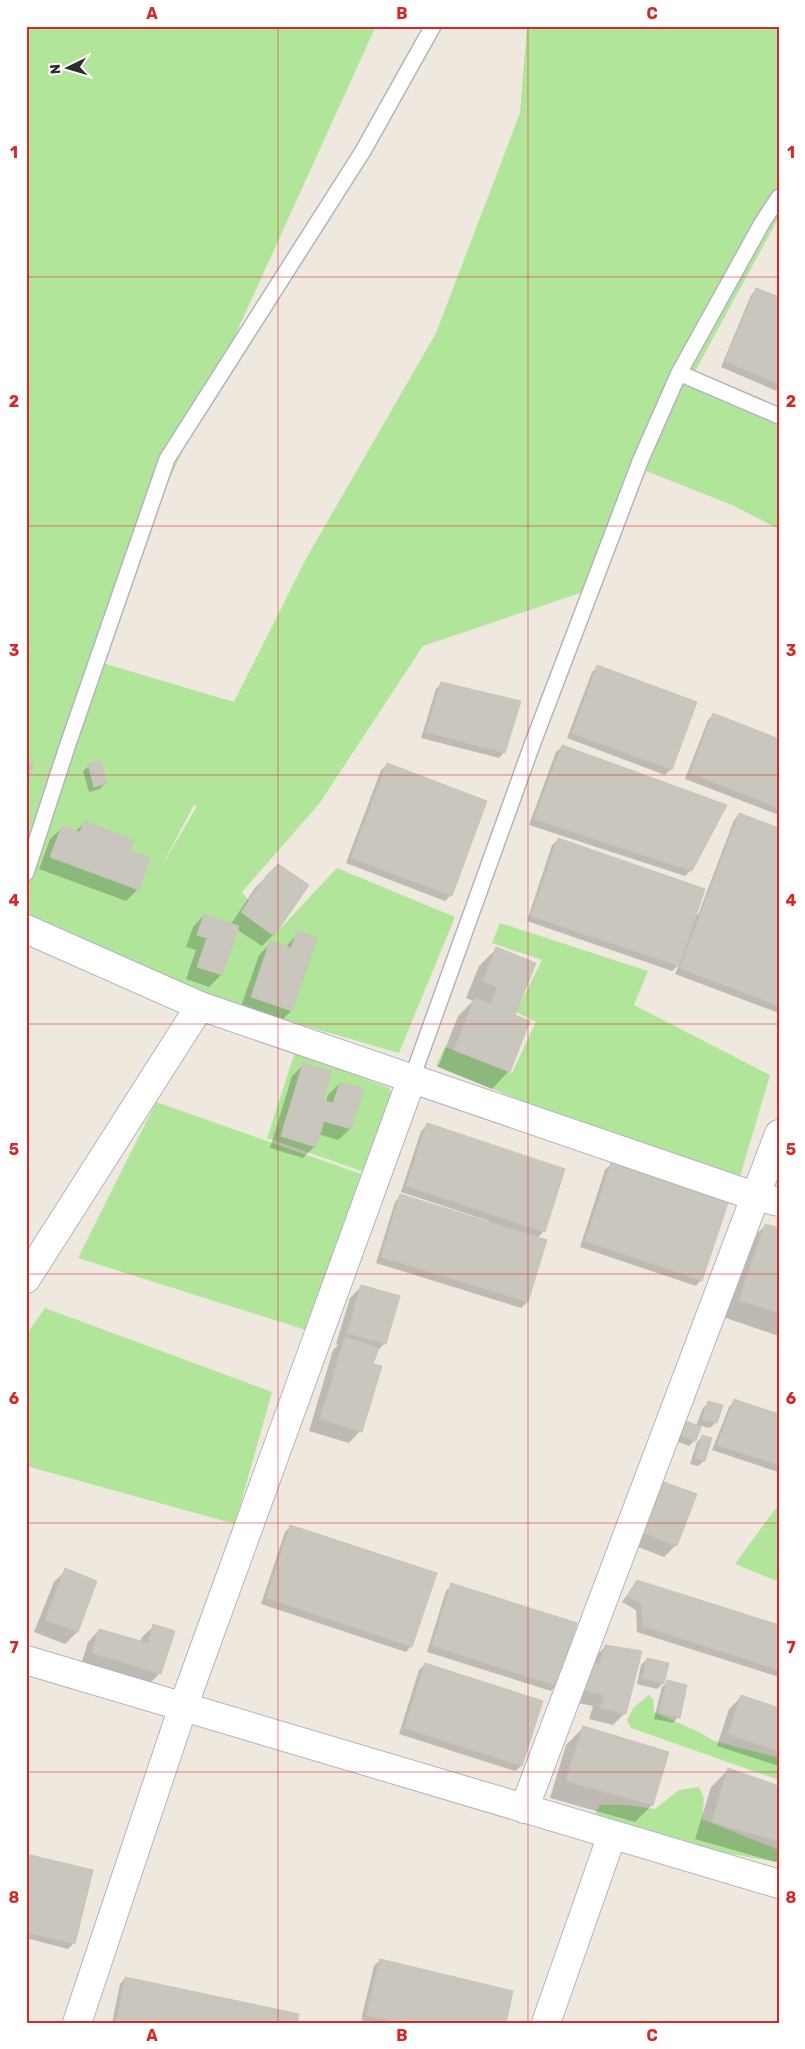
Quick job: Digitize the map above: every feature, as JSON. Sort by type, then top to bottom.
[{"type":"street","points":[[26,928],[200,1006],[766,1199]]},
{"type":"street","points":[[26,1279],[200,1006]]},
{"type":"street","points":[[77,2023],[183,1707],[412,1078]]},
{"type":"street","points":[[524,1809],[766,1199],[779,1134]]},
{"type":"street","points":[[26,1660],[612,1836],[779,1884]]},
{"type":"street","points":[[546,2023],[612,1836]]},
{"type":"lane","points":[[26,874],[67,747],[167,459],[363,151],[433,26]]},
{"type":"lane","points":[[412,1078],[532,745],[641,459],[679,373],[762,223],[779,197]]},
{"type":"lane","points":[[679,373],[779,416]]},
{"type":"green space","points":[[26,26],[376,26],[141,542],[26,871]]},
{"type":"green space","points":[[527,26],[779,26],[779,217],[692,377],[779,408],[779,529],[732,505],[646,471],[589,590],[423,646],[319,804],[242,892],[274,935],[337,868],[455,917],[399,1053],[216,1000],[26,924],[26,879],[99,662],[234,702],[307,557],[436,333],[520,113]],"holes":[[[194,805],[197,806],[160,869]]]},
{"type":"green space","points":[[500,923],[648,971],[634,1005],[770,1075],[739,1180],[518,1103],[520,1100],[436,1066],[445,1047],[512,1073],[536,1022],[516,1012],[542,960],[492,943]]},
{"type":"green space","points":[[295,1052],[389,1088],[393,1097],[367,1173],[267,1138]]},
{"type":"green space","points":[[156,1102],[361,1174],[306,1330],[78,1258]]},
{"type":"green space","points":[[45,1308],[272,1392],[235,1524],[26,1466],[26,1335]]},
{"type":"green space","points":[[779,1504],[779,1582],[735,1564]]},
{"type":"green space","points":[[649,1695],[653,1699],[654,1712],[697,1731],[714,1741],[779,1758],[779,1780],[631,1728],[627,1720],[634,1707]]},
{"type":"green space","points":[[699,1787],[704,1799],[702,1819],[779,1850],[777,1862],[703,1849],[605,1819],[595,1813],[600,1805],[625,1805],[655,1809],[679,1790]]},
{"type":"building","points":[[756,288],[779,297],[779,384],[725,361]]},
{"type":"building","points":[[597,665],[697,702],[672,770],[572,733]]},
{"type":"building","points":[[441,682],[521,701],[505,753],[426,732]]},
{"type":"building","points":[[713,713],[779,739],[779,808],[690,773]]},
{"type":"building","points":[[562,745],[727,805],[692,871],[534,819]]},
{"type":"building","points":[[26,761],[34,764],[32,771],[26,769]]},
{"type":"building","points":[[101,761],[107,783],[94,787],[88,764]]},
{"type":"building","points":[[387,763],[487,801],[452,896],[351,858]]},
{"type":"building","points":[[26,771],[31,773],[26,784]]},
{"type":"building","points":[[739,813],[779,828],[779,1006],[680,968]]},
{"type":"building","points":[[84,821],[134,840],[130,851],[150,858],[139,890],[50,857],[62,826],[80,832]]},
{"type":"building","points":[[558,838],[705,889],[679,966],[531,916]]},
{"type":"building","points":[[278,864],[309,885],[274,936],[241,912],[267,875]]},
{"type":"building","points":[[204,914],[239,926],[222,975],[197,967],[207,938],[197,935]]},
{"type":"building","points":[[297,931],[317,938],[292,1011],[251,997],[270,941],[291,948]]},
{"type":"building","points":[[496,947],[536,963],[515,1015],[530,1021],[510,1072],[454,1050],[475,998],[491,1004],[497,987],[483,981]]},
{"type":"building","points":[[303,1063],[332,1071],[323,1100],[333,1103],[340,1082],[364,1089],[351,1129],[324,1121],[316,1147],[281,1136]]},
{"type":"building","points":[[427,1123],[565,1169],[545,1232],[406,1186]]},
{"type":"building","points":[[611,1163],[728,1203],[702,1281],[585,1241]]},
{"type":"building","points":[[400,1194],[547,1240],[528,1302],[381,1257]]},
{"type":"building","points":[[765,1224],[779,1228],[779,1313],[739,1300]]},
{"type":"building","points":[[361,1285],[400,1296],[386,1344],[347,1333]]},
{"type":"building","points":[[345,1337],[379,1348],[373,1364],[382,1366],[362,1432],[320,1419]]},
{"type":"building","points":[[734,1399],[779,1414],[779,1465],[717,1445]]},
{"type":"building","points":[[708,1401],[723,1405],[717,1423],[702,1419]]},
{"type":"building","points":[[684,1420],[701,1427],[696,1441],[678,1435]]},
{"type":"building","points":[[702,1435],[712,1438],[705,1461],[695,1458]]},
{"type":"building","points":[[664,1482],[697,1494],[677,1546],[644,1533]]},
{"type":"building","points":[[290,1525],[437,1573],[412,1647],[266,1598]]},
{"type":"building","points":[[65,1568],[97,1581],[78,1632],[45,1620]]},
{"type":"building","points":[[637,1580],[779,1625],[779,1670],[643,1626],[641,1604],[627,1596]]},
{"type":"building","points":[[451,1583],[577,1623],[558,1686],[432,1646]]},
{"type":"building","points":[[153,1624],[175,1631],[161,1674],[92,1653],[99,1629],[148,1643]]},
{"type":"building","points":[[605,1645],[642,1651],[626,1714],[600,1708],[604,1695],[584,1690],[592,1664],[600,1664]]},
{"type":"building","points":[[647,1658],[669,1663],[664,1684],[642,1678]]},
{"type":"building","points":[[425,1663],[543,1701],[522,1766],[404,1728]]},
{"type":"building","points":[[667,1680],[687,1685],[680,1718],[659,1713]]},
{"type":"building","points":[[741,1695],[779,1708],[779,1751],[728,1734]]},
{"type":"building","points":[[583,1726],[669,1752],[653,1805],[566,1781]]},
{"type":"building","points":[[728,1768],[779,1786],[779,1841],[712,1822]]},
{"type":"building","points":[[26,1854],[93,1870],[75,1944],[26,1932]]},
{"type":"building","points":[[380,1959],[513,1991],[506,2023],[399,2023],[366,2015]]},
{"type":"building","points":[[125,1977],[299,2014],[297,2023],[116,2023]]}]
